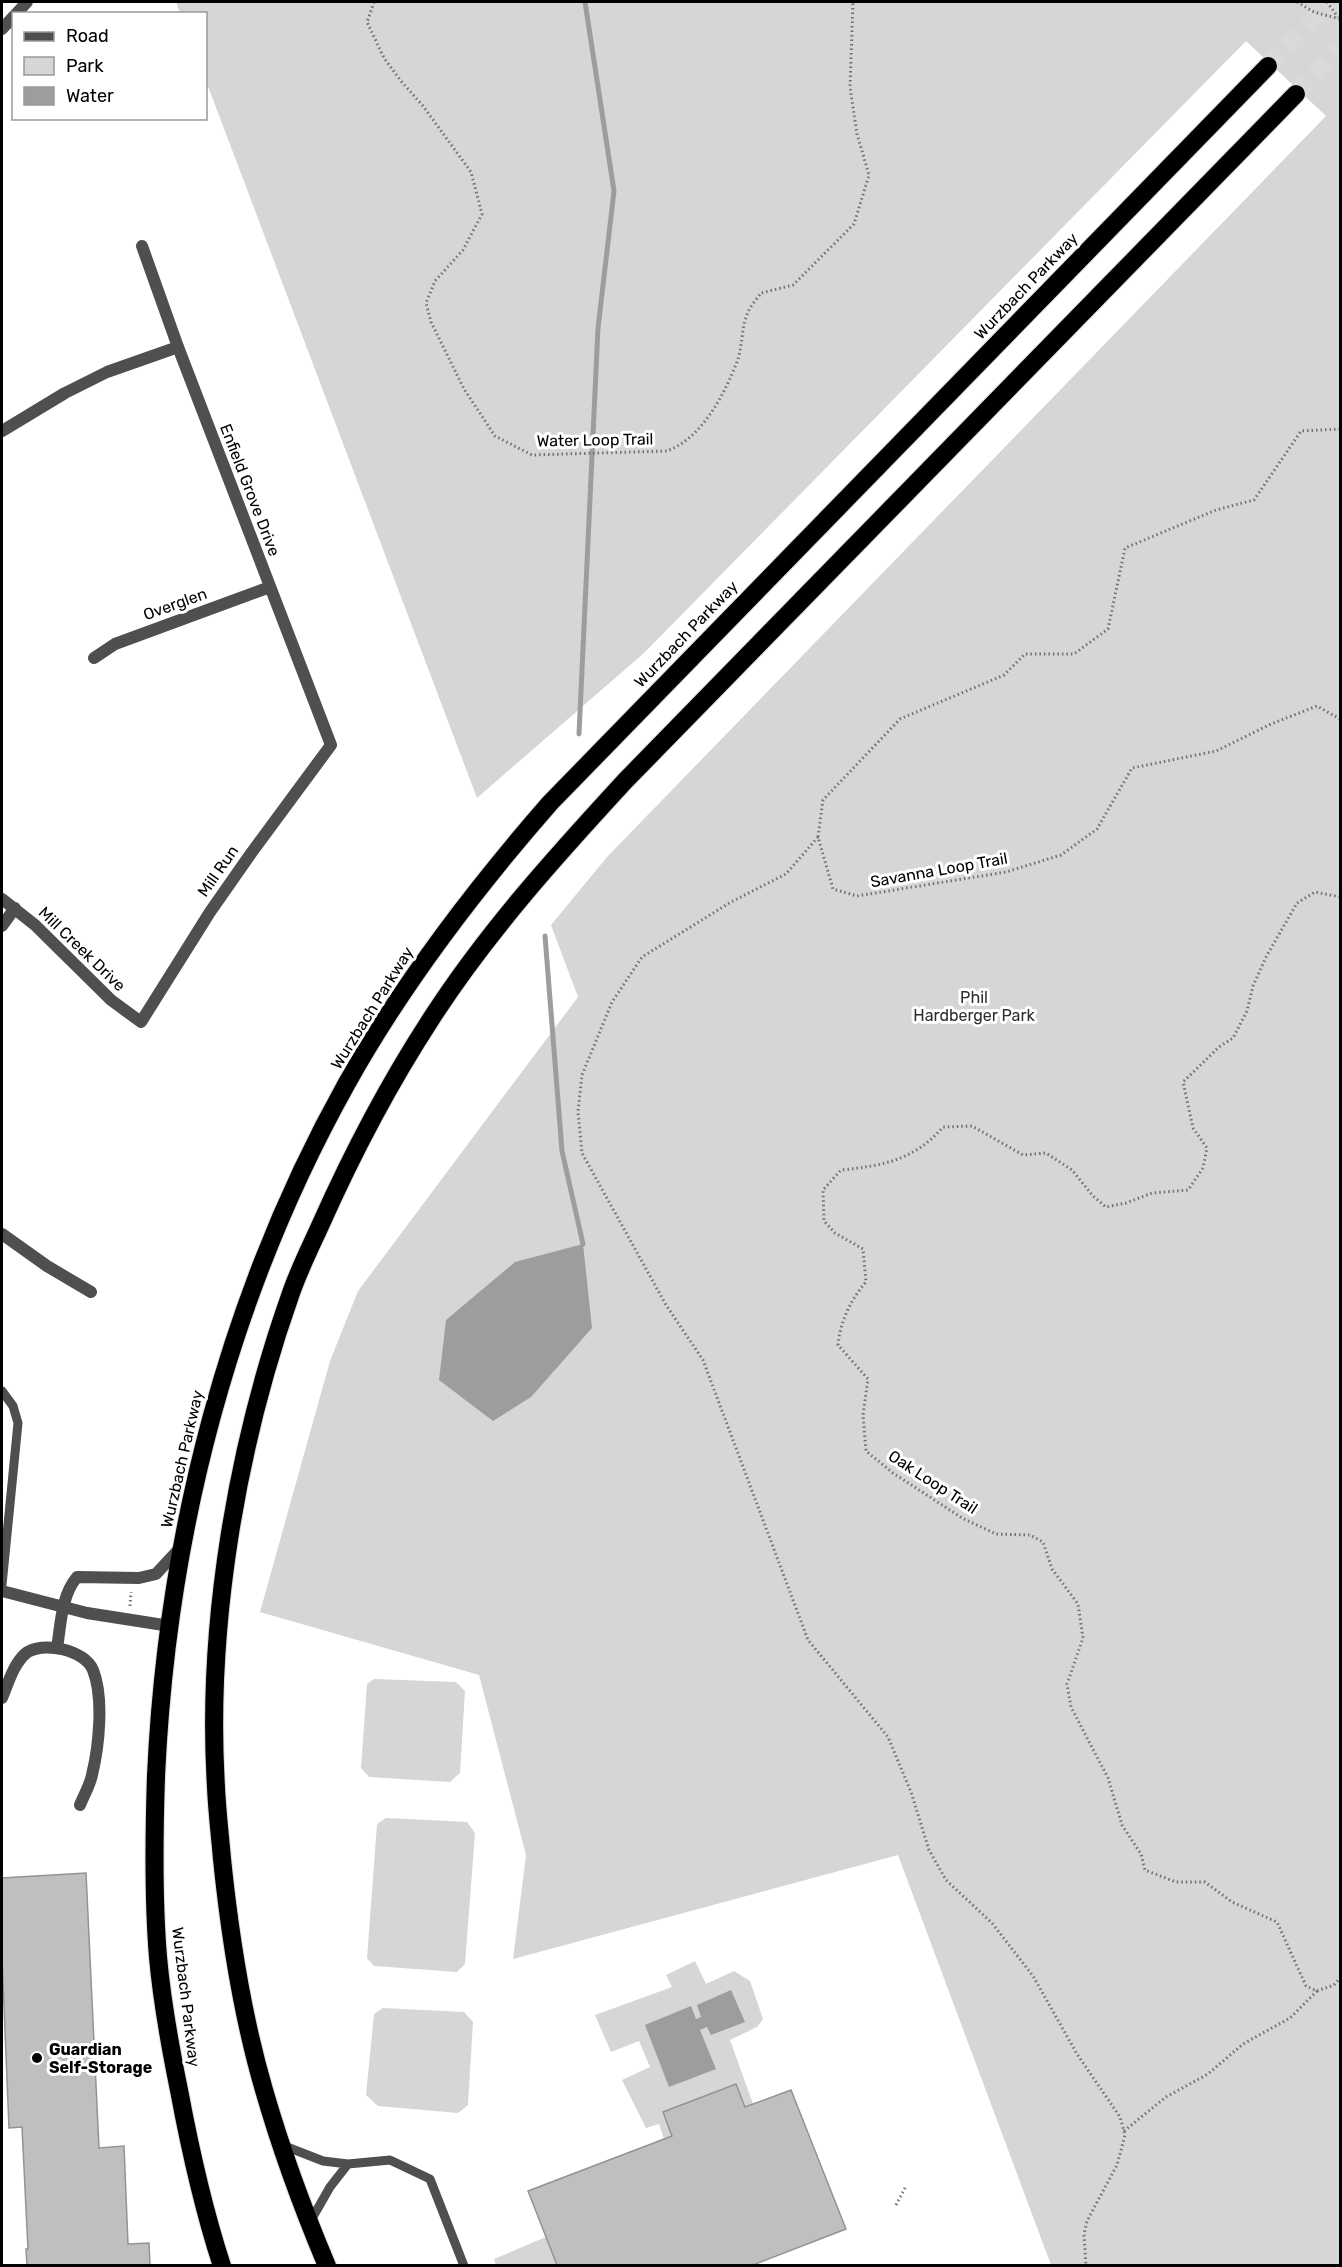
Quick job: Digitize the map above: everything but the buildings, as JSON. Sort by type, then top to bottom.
[{"type":"highway","name":"Wurzbach Parkway","points":[[222,2265],[209,2227],[186,2127],[170,2042],[158,1957],[153,1841],[159,1719],[182,1546],[208,1427],[250,1293],[280,1218],[311,1151],[376,1034],[452,920],[528,828],[613,736],[1268,66]]},
{"type":"highway","points":[[327,2265],[264,2092],[250,2038],[226,1901],[216,1784],[215,1715],[219,1629],[228,1549],[240,1476],[269,1358],[292,1288],[370,1120],[432,1016],[499,923],[541,873],[625,781],[1296,94]]},
{"type":"street","name":"Enfield Grove Drive","points":[[142,246],[178,347],[331,745]]},
{"type":"street","points":[[2,432],[65,393],[107,372],[178,347]]},
{"type":"street","name":"Overglen","points":[[94,658],[115,644],[270,587]]},
{"type":"street","name":"Mill Run","points":[[141,1022],[234,877],[331,745]]},
{"type":"street","name":"Mill Creek Drive","points":[[2,899],[35,925],[111,1000],[141,1022]]},
{"type":"street","points":[[2,926],[15,909]]},
{"type":"street","points":[[2,1234],[47,1266],[91,1292]]},
{"type":"street","points":[[57,1648],[63,1607],[70,1586],[77,1577],[139,1578],[156,1574],[182,1546]]},
{"type":"street","points":[[4,1590],[87,1613],[170,1626]]},
{"type":"street","points":[[2,1698],[14,1670],[25,1655],[37,1648],[68,1650],[92,1667],[98,1687],[98,1734],[92,1777],[80,1804]]},
{"type":"lane","points":[[2,1391],[13,1406],[18,1423],[4,1590]]},
{"type":"lane","points":[[282,2145],[323,2161],[348,2164],[390,2160],[430,2180],[464,2265]]},
{"type":"lane","points":[[310,2222],[330,2187],[348,2164]]},
{"type":"path","name":"Water Loop Trail","points":[[374,2],[367,22],[384,58],[435,121],[471,172],[482,214],[462,250],[435,281],[426,303],[431,322],[464,389],[495,436],[532,455],[667,451],[681,444],[694,433],[721,398],[738,360],[747,313],[761,293],[794,285],[854,224],[869,175],[857,134],[850,87],[853,2]]},
{"type":"path","points":[[1297,2],[1314,12],[1340,19]]},
{"type":"path","points":[[1327,2],[1340,19]]},
{"type":"path","name":"Savanna Loop Trail","points":[[1341,429],[1301,430],[1254,500],[1216,510],[1125,548],[1108,629],[1074,654],[1025,654],[1004,675],[900,719],[823,800],[818,837],[833,889],[857,897],[1006,872],[1061,855],[1097,829],[1132,768],[1216,752],[1270,724],[1317,706],[1341,719]]},
{"type":"path","points":[[818,837],[786,874],[730,902],[642,957],[612,1002],[582,1075],[578,1112],[582,1153],[666,1305],[703,1360],[808,1640],[888,1737],[911,1792],[929,1850],[946,1880],[992,1923],[1033,1976],[1077,2054],[1120,2117],[1125,2135],[1117,2165],[1087,2221],[1084,2234],[1086,2265]]},
{"type":"path","name":"Oak Loop Trail","points":[[1317,1990],[1306,1986],[1277,1922],[1232,1902],[1205,1882],[1176,1882],[1145,1870],[1141,1854],[1122,1825],[1108,1778],[1071,1707],[1067,1684],[1083,1638],[1078,1604],[1052,1569],[1042,1542],[1030,1535],[996,1534],[962,1518],[893,1473],[866,1451],[863,1415],[868,1379],[838,1345],[839,1330],[855,1293],[866,1282],[863,1249],[836,1233],[824,1221],[823,1190],[841,1170],[879,1166],[907,1156],[930,1142],[943,1127],[972,1126],[1023,1155],[1046,1153],[1072,1170],[1093,1196],[1106,1207],[1152,1194],[1188,1190],[1203,1168],[1207,1148],[1193,1128],[1183,1082],[1219,1047],[1233,1038],[1247,1011],[1253,986],[1266,957],[1297,903],[1315,892],[1341,897]]},
{"type":"path","points":[[129,1609],[132,1590]]},
{"type":"path","points":[[1124,2131],[1166,2097],[1208,2074],[1243,2044],[1290,2018],[1317,1990],[1334,1985],[1341,1978]]},
{"type":"path","points":[[896,2205],[906,2186]]},
{"type":"green space","name":"Phil Hardberger Park","points":[[176,2],[1340,2],[1340,2265],[1051,2265],[898,1855],[513,1959],[526,1855],[479,1675],[260,1612],[330,1361],[358,1291],[578,997],[551,925],[607,857],[1326,116],[1246,41],[644,653],[477,798],[207,84],[207,12],[180,12]]},
{"type":"green space","points":[[374,1679],[456,1682],[465,1691],[460,1773],[450,1782],[369,1777],[361,1768],[367,1684]]},
{"type":"green space","points":[[386,1818],[467,1822],[475,1833],[465,1964],[457,1972],[374,1966],[367,1958],[377,1824]]},
{"type":"green space","points":[[695,1961],[706,1984],[734,1971],[750,1981],[763,2019],[757,2027],[730,2040],[753,2104],[746,2107],[734,2084],[663,2112],[672,2136],[664,2139],[659,2124],[646,2128],[622,2080],[650,2067],[639,2041],[611,2052],[595,2015],[672,1987],[666,1975]]},
{"type":"green space","points":[[383,2008],[464,2012],[473,2022],[468,2105],[458,2113],[378,2106],[366,2095],[374,2014]]},
{"type":"green space","points":[[546,2237],[557,2265],[496,2265],[494,2259]]},
{"type":"water","points":[[583,1244],[592,1328],[531,1397],[493,1421],[439,1380],[446,1320],[515,1262]]},
{"type":"water","points":[[731,1990],[745,2022],[711,2035],[707,2027],[700,2030],[716,2069],[669,2087],[645,2025],[691,2006],[696,2019],[701,2017],[697,2005]]},
{"type":"waterway","points":[[579,734],[598,328],[614,191],[585,2]]},
{"type":"waterway","points":[[545,936],[562,1151],[583,1244]]},
{"type":"tunnel","points":[[1268,66],[1331,2]]},
{"type":"tunnel","points":[[1296,94],[1340,48]]},
{"type":"place","name":"Guardian Self-Storage","points":[[37,2058]]}]
